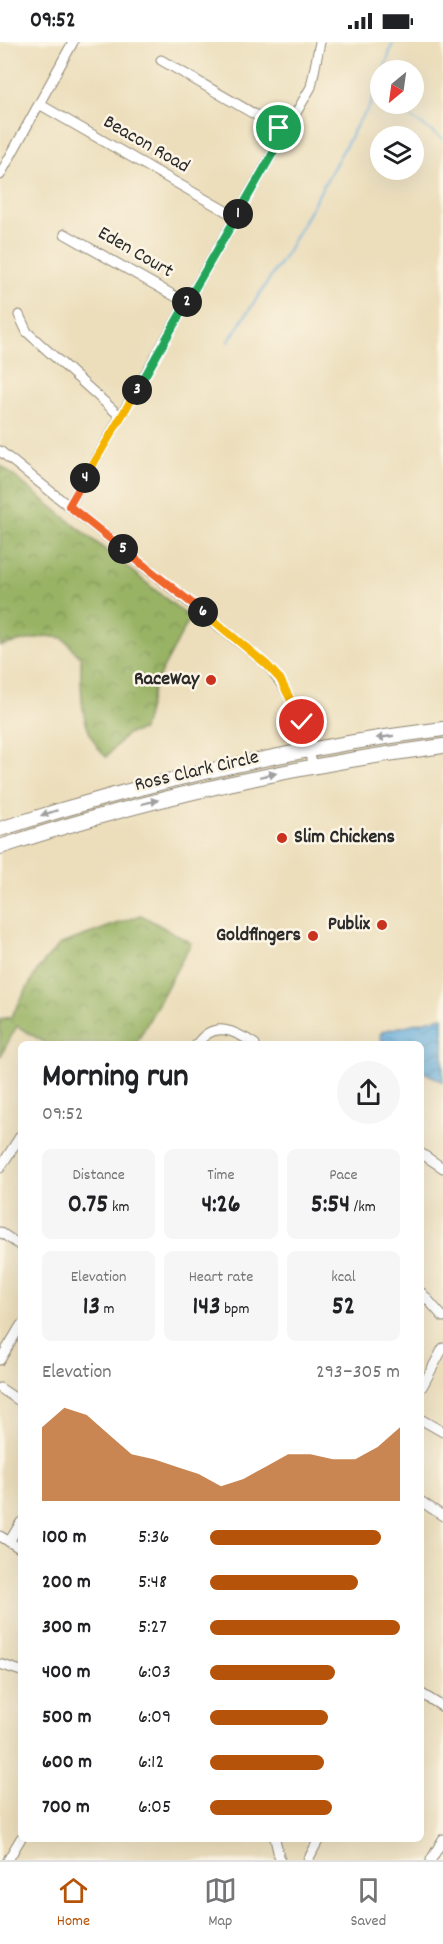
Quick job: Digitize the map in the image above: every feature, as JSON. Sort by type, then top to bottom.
[{"type":"highway","name":"Ross Clark Circle","points":[[0,829],[99,798],[226,766],[310,749],[443,729]]},
{"type":"highway","points":[[402,751],[410,743],[410,733]]},
{"type":"highway","name":"Ross Clark Circle","points":[[0,847],[105,814],[312,766],[443,746]]},
{"type":"highway","points":[[99,798],[105,814]]},
{"type":"street","points":[[0,175],[73,42]]},
{"type":"street","points":[[69,506],[311,87],[321,42]]},
{"type":"street","points":[[161,60],[285,132]]},
{"type":"street","name":"Beacon Road","points":[[39,104],[236,217]]},
{"type":"street","name":"Eden Court","points":[[65,234],[187,303]]},
{"type":"street","points":[[19,315],[27,332],[120,417]]},
{"type":"street","points":[[0,451],[266,664],[281,681],[294,703],[310,749],[312,766]]},
{"type":"street","points":[[200,1041],[213,1027],[234,1031],[250,1041]]},
{"type":"street","points":[[0,1168],[18,1140]]},
{"type":"street","points":[[424,1155],[443,1168]]},
{"type":"street","points":[[0,1232],[18,1244]]},
{"type":"street","points":[[424,1295],[443,1317]]},
{"type":"street","points":[[0,1360],[18,1329]]},
{"type":"street","points":[[424,1383],[443,1348]]},
{"type":"street","points":[[0,1388],[18,1400]]},
{"type":"street","points":[[424,1421],[443,1432]]},
{"type":"street","points":[[424,1503],[443,1516]]},
{"type":"street","points":[[9,1542],[18,1527]]},
{"type":"street","points":[[0,1536],[18,1547]]},
{"type":"street","points":[[0,1664],[18,1670]]},
{"type":"street","points":[[424,1695],[443,1707]]},
{"type":"street","points":[[431,1860],[443,1839]]},
{"type":"street","points":[[12,1858],[19,1842]]},
{"type":"street","points":[[276,1842],[280,1860]]},
{"type":"street","points":[[308,1860],[317,1842]]},
{"type":"green space","points":[[0,465],[190,618],[154,686],[143,730],[127,734],[106,757],[97,746],[86,723],[82,698],[81,658],[63,638],[46,636],[0,646]]},
{"type":"green space","points":[[141,915],[191,943],[138,1041],[42,1041],[17,1026],[0,1057],[0,1019],[11,1017],[38,969],[59,945]]},
{"type":"water","points":[[443,1017],[443,1082],[424,1072],[424,1041],[382,1041],[380,1035],[383,1031]]},
{"type":"waterway","points":[[387,60],[393,42]]},
{"type":"waterway","points":[[228,342],[286,254],[359,121],[370,106]]},
{"type":"waterway","points":[[406,114],[443,139]]},
{"type":"place","name":"RaceWay","points":[[211,680]]},
{"type":"place","name":"Slim Chickens","points":[[282,838]]},
{"type":"place","name":"Publix","points":[[382,925]]},
{"type":"place","name":"Goldfingers","points":[[313,936]]},
{"type":"route","points":[[279,128],[285,132],[69,506],[266,664],[281,681],[302,722]]}]
